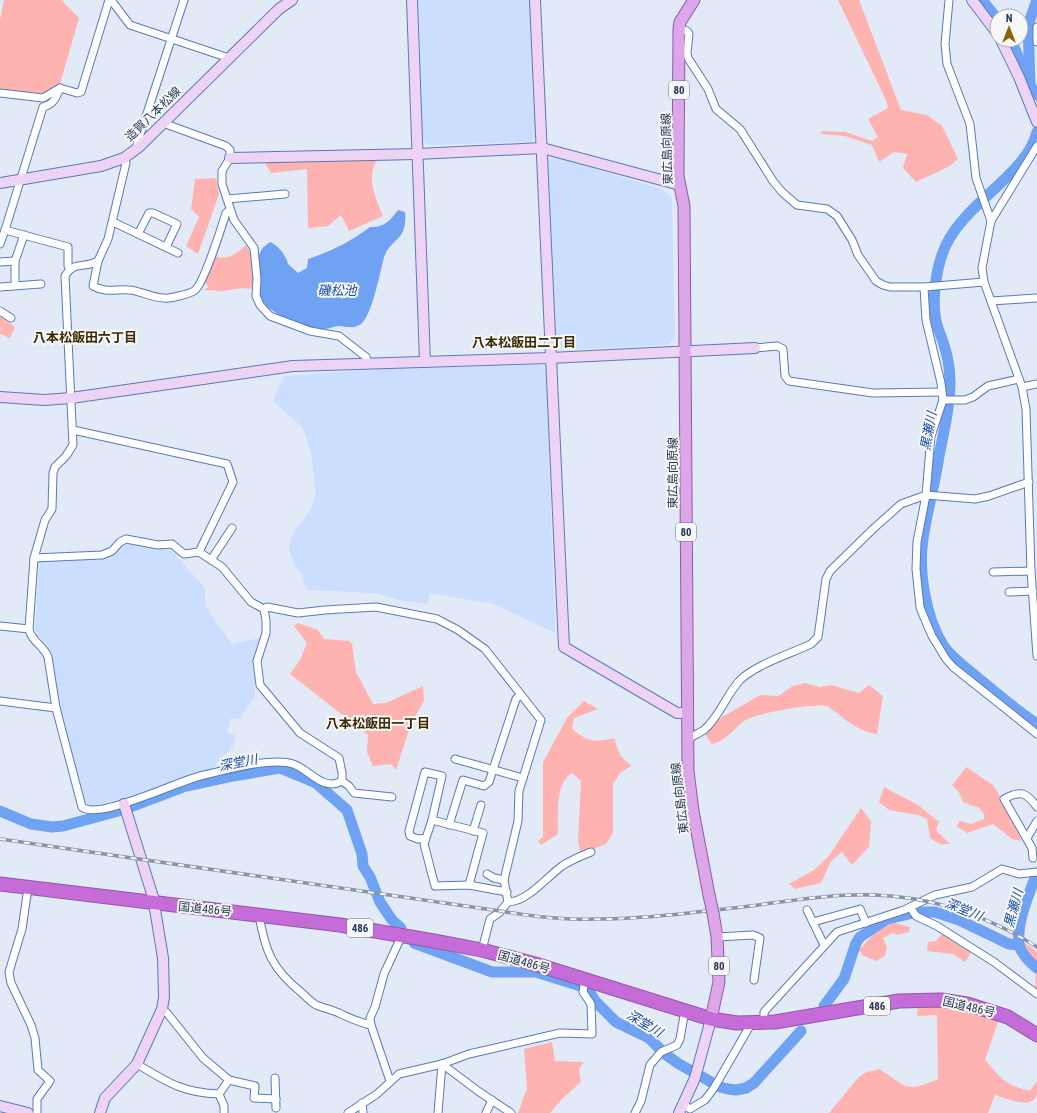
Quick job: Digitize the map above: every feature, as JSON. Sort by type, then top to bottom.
[{"type":"highway","name":"国道486号","points":[[0,884],[259,915],[402,935],[482,950],[584,984],[684,1010],[711,1019],[751,1024],[764,1023],[824,1015],[899,1001],[941,1000],[967,1004],[1008,1017],[1037,1035]]},
{"type":"main road","name":"東広島向原線","points":[[694,0],[680,22],[679,29],[680,185],[684,206],[688,771],[692,805],[717,937],[719,982],[711,1019]]},
{"type":"street","points":[[110,0],[130,25],[228,58]]},
{"type":"street","points":[[0,93],[43,98],[60,88],[77,93],[81,92],[110,0]]},
{"type":"street","points":[[139,147],[137,144],[170,39],[184,0]]},
{"type":"street","name":"造賀八本松線","points":[[0,183],[101,166],[124,158],[139,147],[279,9],[292,0]]},
{"type":"street","points":[[412,0],[425,362]]},
{"type":"street","points":[[535,0],[564,647],[677,712],[688,713]]},
{"type":"street","points":[[949,0],[945,44],[947,64],[970,124],[974,145],[974,167],[991,221]]},
{"type":"street","points":[[972,0],[989,22]]},
{"type":"street","points":[[1037,26],[1037,42]]},
{"type":"street","points":[[679,29],[687,31],[689,34],[687,53],[688,58],[708,89],[714,105],[720,114],[740,129],[772,181],[797,205],[827,209],[837,216],[852,240],[858,255],[880,283],[890,287],[926,287],[984,282]]},
{"type":"street","points":[[1005,48],[1019,77],[1037,122]]},
{"type":"street","points":[[0,244],[43,107],[50,105],[56,99],[60,88]]},
{"type":"street","points":[[163,123],[226,146],[230,150],[230,158],[222,171],[222,184],[234,220],[254,248],[257,279],[256,296],[260,305],[270,316],[310,331],[339,336],[366,357],[368,364]]},
{"type":"street","points":[[1037,146],[991,221],[982,268],[984,282],[1022,387],[1026,409],[1029,482],[1034,536],[1032,571],[1037,656]]},
{"type":"street","points":[[230,158],[418,154],[542,148],[680,185]]},
{"type":"street","points":[[124,158],[126,163],[108,239],[98,261],[93,286],[100,290],[129,290],[144,295],[165,299],[194,291],[198,286],[209,259],[214,251],[226,213],[230,210]]},
{"type":"street","points":[[227,199],[285,194]]},
{"type":"street","points":[[138,234],[148,213],[153,213],[177,224],[166,247]]},
{"type":"street","points":[[112,222],[178,253]]},
{"type":"street","points":[[5,230],[68,248],[68,266],[70,269]]},
{"type":"street","points":[[15,285],[15,261],[24,235]]},
{"type":"street","points":[[0,262],[15,261]]},
{"type":"street","points":[[98,261],[90,266],[74,266],[65,276],[73,445],[55,467],[53,473],[52,509],[45,520],[34,558],[29,629],[34,639],[45,650],[48,657],[56,708],[82,807],[91,810],[125,807],[202,775],[275,762],[293,764],[304,769],[318,781],[327,784],[337,784],[342,781]]},
{"type":"street","points":[[0,288],[15,285],[41,284]]},
{"type":"street","points":[[926,287],[926,320],[943,400],[931,436],[926,495],[917,542],[916,569],[920,607],[932,636],[946,659],[953,667],[1035,729]]},
{"type":"street","points":[[991,301],[1037,298]]},
{"type":"street","points":[[0,311],[11,318]]},
{"type":"street","points":[[0,398],[44,400],[71,398],[293,366],[550,358],[777,346],[783,349],[785,376],[789,381],[872,393],[942,392]]},
{"type":"street","points":[[943,400],[956,400],[974,397],[988,386],[1019,379]]},
{"type":"street","points":[[1022,387],[1037,384]]},
{"type":"street","points":[[73,430],[227,464],[233,482],[199,552]]},
{"type":"street","points":[[688,739],[704,730],[717,715],[727,695],[741,679],[756,669],[811,644],[818,638],[826,579],[830,571],[897,507],[926,495],[975,499],[989,496],[1029,482]]},
{"type":"street","points":[[212,560],[232,528]]},
{"type":"street","points":[[34,558],[102,555],[112,551],[120,542],[126,539],[158,545],[172,544],[184,554],[199,552],[222,567],[251,602],[264,609],[267,607],[298,613],[376,607],[437,619],[458,630],[485,649],[540,720],[519,791],[518,821],[504,880],[508,902]]},
{"type":"street","points":[[994,572],[1032,571]]},
{"type":"street","points":[[1009,592],[1033,591]]},
{"type":"street","points":[[264,609],[266,633],[257,661],[260,685],[300,733],[339,758],[342,781]]},
{"type":"street","points":[[0,626],[29,629]]},
{"type":"street","points":[[449,825],[462,780],[484,786],[489,782],[516,699],[520,695]]},
{"type":"street","points":[[0,701],[56,708]]},
{"type":"street","points":[[455,759],[492,771],[523,778]]},
{"type":"street","points":[[426,838],[410,836],[409,831],[425,772],[442,776],[432,820],[426,838],[424,844],[435,886],[470,885],[507,892]]},
{"type":"street","points":[[342,781],[349,786],[354,793],[392,797]]},
{"type":"street","points":[[764,1023],[764,1012],[837,932],[912,911],[935,895],[972,887],[1002,870],[1019,874],[1033,872],[1035,855],[1027,838],[1004,799],[1013,794],[1024,793],[1030,797],[1037,807]]},
{"type":"street","points":[[473,831],[481,805]]},
{"type":"street","points":[[100,1113],[102,1104],[108,1093],[137,1064],[162,1009],[165,973],[153,897],[143,860],[125,807]]},
{"type":"street","points":[[432,820],[483,834],[470,885]]},
{"type":"street","points":[[1027,838],[1037,821]]},
{"type":"street","points":[[482,950],[490,919],[499,913],[508,902],[518,900],[526,896],[564,864],[591,852]]},
{"type":"street","points":[[487,874],[494,878],[504,880]]},
{"type":"street","points":[[28,888],[22,929],[9,972],[11,983],[31,1025],[35,1038],[38,1070],[50,1081],[37,1099],[36,1113]]},
{"type":"street","points":[[813,922],[860,909],[866,923]]},
{"type":"street","points":[[807,910],[824,945]]},
{"type":"street","points":[[912,911],[994,962],[1037,994]]},
{"type":"street","points":[[259,915],[261,932],[267,951],[282,975],[293,986],[316,1004],[339,1013],[353,1021],[371,1025]]},
{"type":"street","points":[[390,1080],[370,1018],[375,1007],[384,974],[402,935]]},
{"type":"street","points":[[717,937],[753,935],[760,938],[754,980]]},
{"type":"street","points":[[348,1113],[377,1094],[390,1080],[399,1074],[442,1064],[469,1054],[560,1033],[592,1034],[591,1004],[583,992],[584,984]]},
{"type":"street","points":[[162,1009],[167,1013],[203,1058],[229,1080],[255,1086],[254,1098],[276,1099]]},
{"type":"street","points":[[635,1113],[641,1101],[650,1065],[661,1052],[677,1045],[680,1039],[684,1010]]},
{"type":"street","points":[[686,1110],[711,1019]]},
{"type":"street","points":[[686,1110],[705,1100],[714,1088],[751,1024]]},
{"type":"street","points":[[137,1064],[174,1086],[200,1094],[219,1094]]},
{"type":"street","points":[[442,1064],[511,1113]]},
{"type":"street","points":[[438,1113],[442,1064]]},
{"type":"street","points":[[275,1078],[276,1108]]},
{"type":"street","points":[[219,1094],[229,1080]]},
{"type":"street","points":[[219,1094],[224,1106],[224,1113]]},
{"type":"street","points":[[486,1113],[492,1100]]},
{"type":"street","points":[[362,1103],[363,1113]]},
{"type":"street","points":[[0,1106],[28,1113]]},
{"type":"shaded area","points":[[4,0],[61,0],[79,18],[60,84],[41,96],[22,96],[0,89],[0,20]]},
{"type":"shaded area","points":[[418,0],[531,0],[536,136],[531,142],[429,145],[423,139]]},
{"type":"shaded area","points":[[838,0],[859,0],[901,110],[927,115],[942,126],[958,159],[948,167],[916,182],[903,168],[907,154],[894,152],[879,162],[872,145],[845,136],[821,134],[821,131],[845,132],[872,141],[878,137],[868,119],[888,108],[886,100]]},
{"type":"shaded area","points":[[548,158],[562,158],[664,190],[672,198],[675,337],[668,345],[564,350],[556,343]]},
{"type":"shaded area","points":[[378,159],[372,173],[372,180],[375,195],[383,216],[349,231],[341,215],[328,226],[308,228],[307,169],[271,173],[264,161]]},
{"type":"shaded area","points":[[216,178],[219,194],[198,254],[186,246],[199,217],[191,209],[195,179]]},
{"type":"shaded area","points":[[246,245],[254,265],[253,287],[249,289],[243,288],[223,291],[203,290],[209,287],[204,282],[214,256],[223,258],[231,256]]},
{"type":"shaded area","points":[[0,316],[15,327],[10,338],[0,334]]},
{"type":"shaded area","points":[[539,365],[546,370],[555,633],[494,604],[429,593],[428,604],[402,601],[375,593],[307,590],[302,574],[293,563],[289,548],[292,535],[310,511],[316,494],[311,452],[303,428],[273,401],[284,376],[382,369]]},
{"type":"shaded area","points":[[132,541],[156,548],[170,549],[205,588],[205,606],[232,644],[260,638],[262,642],[255,657],[255,697],[239,719],[231,718],[227,732],[236,736],[233,746],[211,770],[138,795],[92,806],[88,805],[84,800],[59,705],[50,649],[38,635],[35,628],[39,562],[102,559],[111,556],[122,543]]},
{"type":"shaded area","points":[[298,623],[318,630],[324,639],[349,641],[352,644],[356,672],[373,704],[386,703],[423,686],[424,701],[411,724],[396,770],[391,764],[373,766],[367,752],[368,735],[290,674],[300,660],[307,643],[294,626]]},
{"type":"shaded area","points":[[805,683],[819,687],[831,685],[859,693],[869,685],[883,696],[877,734],[860,729],[827,706],[820,705],[759,715],[743,722],[717,743],[712,744],[704,733],[719,719],[760,695],[778,696],[793,686]]},
{"type":"shaded area","points":[[584,701],[598,709],[574,718],[572,729],[587,739],[596,741],[614,738],[620,755],[631,766],[620,773],[613,784],[613,833],[606,844],[581,854],[578,841],[581,781],[572,773],[563,784],[560,792],[558,834],[541,845],[538,841],[543,837],[543,762],[567,718]]},
{"type":"shaded area","points":[[966,767],[993,785],[1004,803],[1022,841],[1012,839],[993,824],[967,833],[956,826],[960,821],[971,824],[984,819],[984,814],[979,808],[963,802],[959,792],[952,785]]},
{"type":"shaded area","points":[[884,787],[918,805],[939,822],[936,830],[950,844],[940,844],[930,838],[927,819],[918,815],[889,810],[879,802]]},
{"type":"shaded area","points":[[861,808],[871,821],[869,847],[852,865],[842,852],[831,861],[821,883],[795,889],[789,884],[814,870],[828,857]]},
{"type":"shaded area","points":[[891,922],[910,927],[909,932],[897,935],[893,933],[883,938],[887,948],[885,956],[876,961],[862,955],[859,950],[882,925]]},
{"type":"shaded area","points":[[943,933],[972,951],[965,962],[953,954],[927,951],[928,942],[936,941]]},
{"type":"shaded area","points":[[1025,943],[1037,952],[1037,991],[1035,988],[1036,971],[1022,962],[1020,949]]},
{"type":"shaded area","points":[[918,1005],[955,1006],[999,1019],[985,1060],[1000,1077],[1009,1084],[1030,1091],[1037,1081],[1037,1094],[1034,1099],[1025,1103],[995,1095],[988,1113],[829,1113],[858,1078],[865,1073],[879,1069],[901,1084],[912,1087],[927,1084],[938,1079],[937,1015],[917,1016]]},
{"type":"shaded area","points":[[552,1042],[555,1061],[584,1062],[579,1069],[581,1082],[562,1099],[550,1113],[518,1113],[527,1088],[524,1049]]},
{"type":"water","name":"磯松池","points":[[398,210],[405,212],[404,230],[386,254],[372,304],[365,320],[361,324],[353,327],[338,326],[327,329],[313,328],[277,314],[263,303],[259,291],[259,257],[263,248],[270,242],[279,248],[288,264],[298,273],[307,268],[308,259],[340,246],[370,227],[382,225]]},
{"type":"waterway","points":[[982,0],[989,9]]},
{"type":"waterway","name":"黒瀬川","points":[[1030,84],[1028,25],[1037,0]]},
{"type":"waterway","points":[[1014,48],[1031,87],[1037,95]]},
{"type":"waterway","name":"黒瀬川","points":[[1037,132],[1031,147],[1021,162],[955,229],[946,245],[939,264],[935,286],[934,308],[938,328],[948,361],[950,390],[945,428],[923,539],[922,552],[923,579],[928,608],[937,634],[946,650],[1014,708],[1037,724]]},
{"type":"waterway","name":"深堂川","points":[[0,811],[31,824],[52,827],[63,826],[122,810],[183,787],[280,768],[316,783],[347,810],[362,854],[363,866],[370,877],[380,902],[392,920],[401,928]]},
{"type":"waterway","name":"黒瀬川","points":[[1037,873],[1024,907],[1019,934],[1019,946],[1021,950],[1028,960],[1037,968]]},
{"type":"waterway","name":"深堂川","points":[[824,1006],[844,979],[856,943],[860,937],[887,919],[918,912],[935,912],[959,920],[1009,944],[1019,945]]},
{"type":"waterway","name":"深堂川","points":[[414,943],[492,972],[536,972],[587,988],[595,1001],[616,1022],[649,1038],[665,1054],[679,1064],[720,1087],[728,1089],[736,1090],[746,1088],[754,1083],[801,1031]]},
{"type":"railway","points":[[0,839],[561,919],[611,919],[652,916],[840,895],[875,895],[897,897],[939,904],[980,917],[1037,947]]},
{"type":"district","name":"八本松飯田六丁目","points":[[85,337]]},
{"type":"district","name":"八本松飯田二丁目","points":[[524,342]]},
{"type":"district","name":"八本松飯田一丁目","points":[[378,723]]}]
